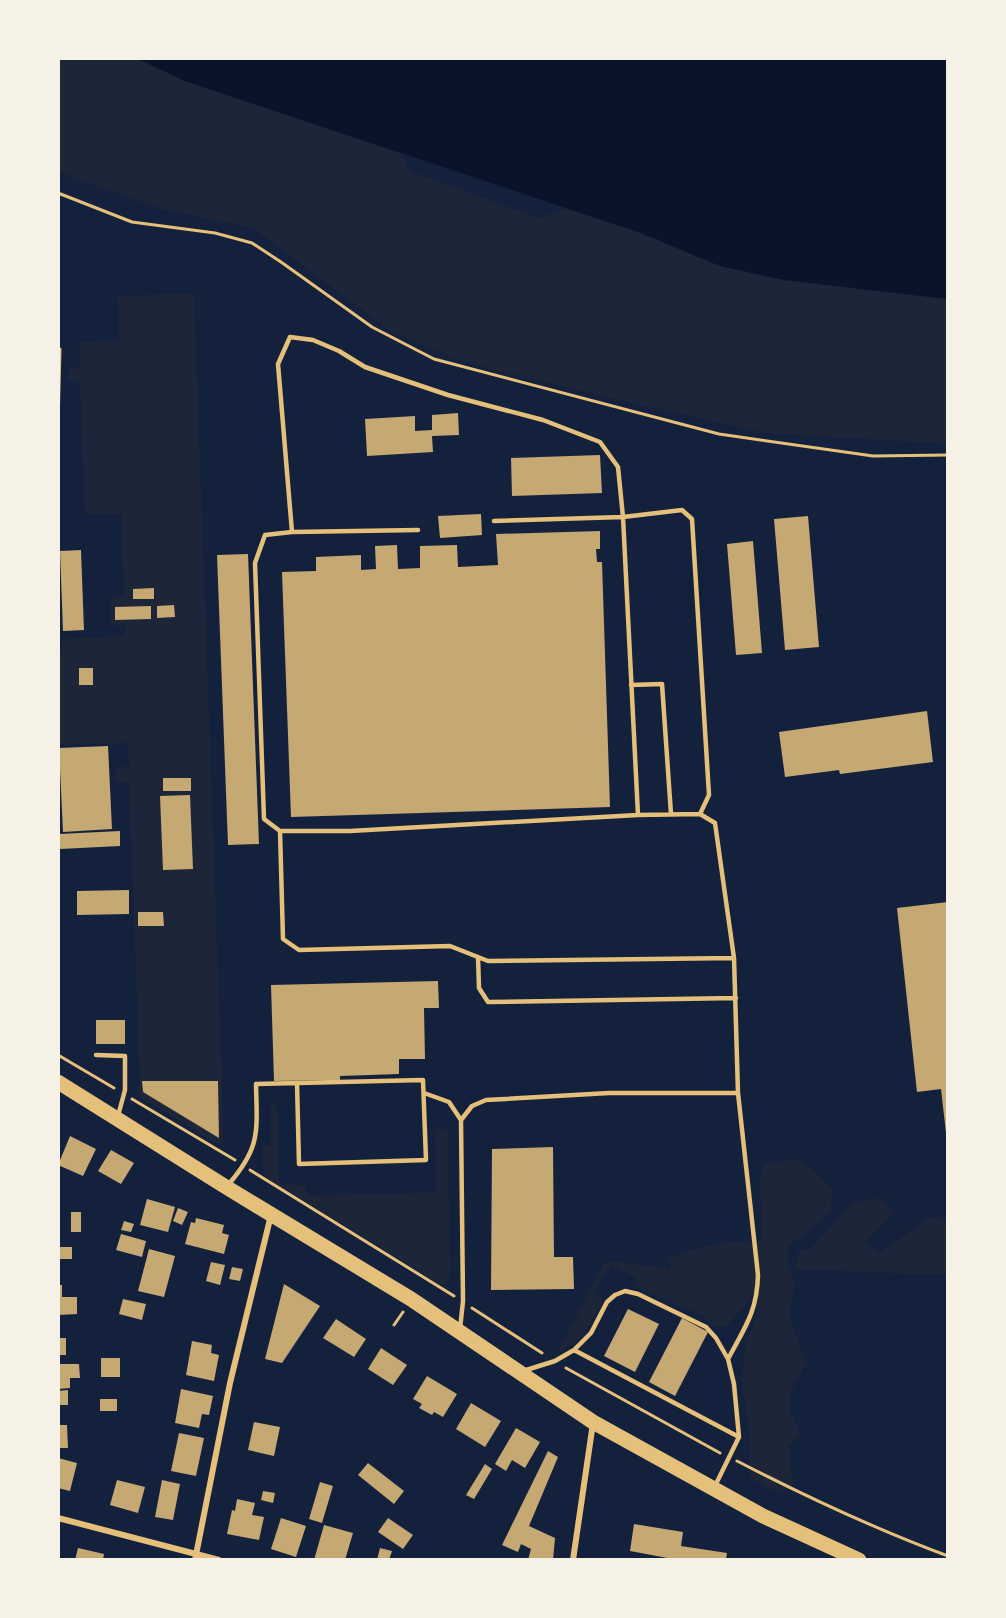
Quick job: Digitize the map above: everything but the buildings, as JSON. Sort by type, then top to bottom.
[{"type":"main road","points":[[58,1082],[411,1299],[593,1422],[763,1516],[859,1560]]},
{"type":"street","points":[[195,1556],[230,1383],[271,1214]]},
{"type":"street","points":[[573,1560],[593,1422]]},
{"type":"street","points":[[58,1518],[195,1556],[219,1560]]},
{"type":"lane","points":[[292,532],[278,364],[290,338],[313,340],[339,351],[365,367],[448,394],[543,420],[600,442],[618,467],[638,815]]},
{"type":"lane","points":[[494,521],[622,517],[682,510],[692,519],[709,795],[700,814]]},
{"type":"lane","points":[[418,530],[292,532],[265,535],[255,563],[264,819],[279,831],[350,831],[671,814],[700,814],[715,823],[734,958],[738,1093],[758,1275],[758,1293],[753,1312],[728,1359]]},
{"type":"lane","points":[[631,686],[662,684],[671,814]]},
{"type":"lane","points":[[279,831],[283,939],[299,950],[450,946],[488,961],[734,958]]},
{"type":"lane","points":[[478,957],[479,988],[488,1002],[735,998]]},
{"type":"lane","points":[[96,1055],[125,1056],[124,1094],[118,1119]]},
{"type":"lane","points":[[226,1187],[244,1166],[253,1149],[257,1127],[256,1084],[297,1083],[423,1080],[426,1161],[300,1164],[297,1083]]},
{"type":"lane","points":[[424,1093],[449,1102],[462,1120]]},
{"type":"lane","points":[[459,1332],[462,1301],[462,1120],[472,1106],[486,1100],[609,1093],[738,1093]]},
{"type":"lane","points":[[517,1372],[555,1361],[574,1350],[591,1333],[607,1302],[615,1295],[625,1291],[638,1294],[706,1327],[716,1338],[728,1359],[734,1384],[739,1437],[713,1489]]},
{"type":"lane","points":[[574,1350],[739,1437]]},
{"type":"path","points":[[58,193],[132,222],[215,233],[252,243],[372,327],[434,359],[719,434],[873,456],[948,455]]},
{"type":"path","points":[[58,424],[60,349]]},
{"type":"path","points":[[58,1055],[244,1166],[593,1384],[789,1488],[894,1536],[948,1556]]},
{"type":"shaded area","points":[[58,59],[138,59],[185,81],[402,154],[410,171],[539,218],[565,208],[638,232],[720,266],[784,280],[947,299],[947,444],[765,433],[463,362],[390,331],[253,228],[161,209],[59,172]]},
{"type":"shaded area","points":[[138,59],[947,59],[947,299],[784,280],[720,266],[638,232],[185,81]]},
{"type":"shaded area","points":[[194,293],[222,1085],[223,1139],[219,1145],[138,1096],[137,1087],[140,1086],[129,782],[116,782],[116,767],[129,767],[128,743],[59,745],[58,652],[62,651],[62,639],[125,636],[125,625],[111,625],[111,596],[124,595],[121,514],[85,514],[80,381],[69,381],[69,368],[80,367],[79,342],[119,340],[118,296]]},
{"type":"shaded area","points":[[271,1101],[276,1105],[278,1114],[279,1183],[305,1186],[307,1196],[436,1192],[436,1129],[442,1128],[448,1131],[450,1274],[447,1283],[441,1285],[267,1178],[263,1169],[262,1146],[271,1145]]},
{"type":"shaded area","points":[[793,1158],[815,1171],[832,1189],[831,1212],[789,1245],[788,1266],[795,1282],[789,1315],[806,1364],[793,1387],[789,1407],[800,1435],[789,1446],[793,1484],[780,1493],[750,1478],[749,1432],[742,1384],[745,1344],[759,1312],[753,1295],[750,1293],[747,1303],[727,1326],[711,1325],[705,1317],[637,1287],[635,1277],[611,1265],[594,1293],[604,1300],[580,1339],[556,1355],[603,1265],[611,1261],[671,1269],[668,1259],[692,1251],[723,1243],[760,1242],[762,1223],[760,1185],[763,1165]]},
{"type":"shaded area","points":[[881,1198],[893,1214],[865,1243],[880,1253],[930,1217],[944,1217],[947,1229],[947,1274],[796,1269],[798,1252],[813,1247],[852,1202]]}]
